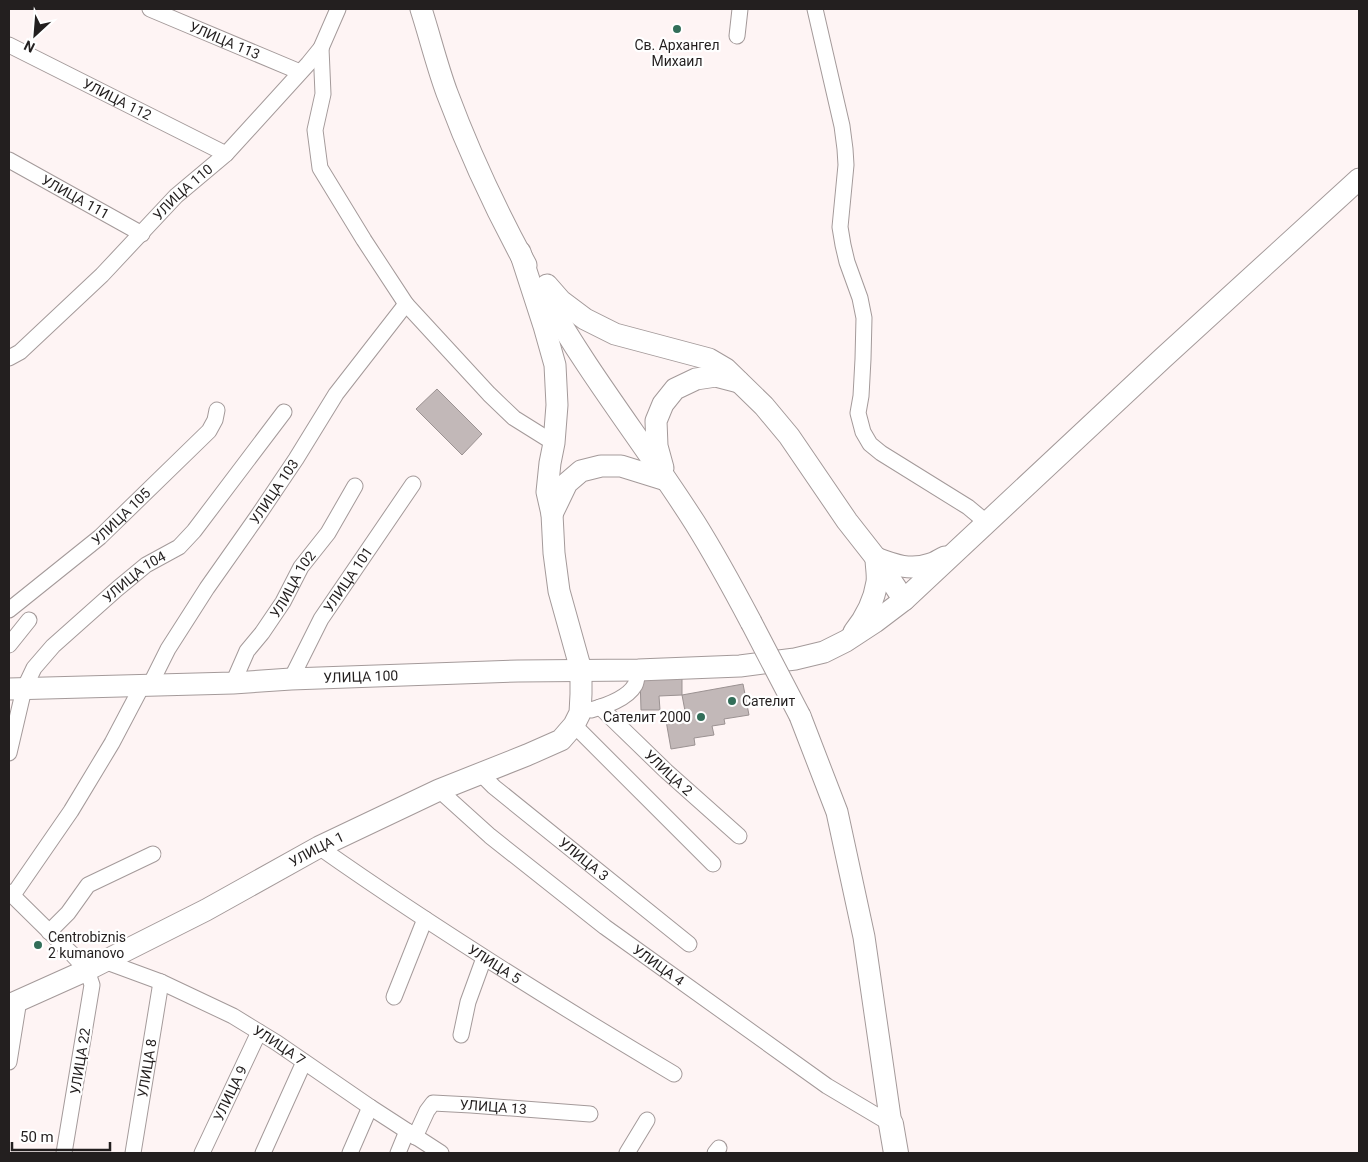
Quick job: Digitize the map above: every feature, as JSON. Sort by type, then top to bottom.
[{"type":"main road","points":[[421,9],[455,113],[485,184],[520,252],[557,318],[694,522],[724,570],[800,716],[837,812],[864,937],[896,1153]]},
{"type":"main road","name":"УЛИЦА 100","points":[[16,689],[233,683],[290,679],[518,671],[638,670],[740,666],[795,659],[824,652],[846,641],[904,600],[986,522],[1359,179]]},
{"type":"main road","points":[[520,252],[561,300],[584,319],[616,334],[709,359],[726,369],[741,382],[789,436],[904,600]]},
{"type":"main road","points":[[520,252],[555,365],[557,405],[548,492],[552,514],[554,553],[559,591],[581,670],[581,694],[585,715]]},
{"type":"main road","points":[[666,480],[657,446],[656,421],[663,404],[675,389],[696,379],[716,376],[741,382]]},
{"type":"main road","points":[[552,514],[567,483],[581,471],[601,466],[621,466],[666,480]]},
{"type":"main road","points":[[876,558],[896,566],[912,567],[930,564],[954,552]]},
{"type":"main road","points":[[846,641],[865,618],[873,599],[877,581],[876,558]]},
{"type":"main road","name":"УЛИЦА 1","points":[[14,1002],[96,966],[206,910],[319,847],[439,790],[527,756],[562,740],[585,715]]},
{"type":"main road","points":[[891,1124],[892,1153]]},
{"type":"street","name":"УЛИЦА 113","points":[[150,9],[300,72]]},
{"type":"street","name":"УЛИЦА 110","points":[[9,358],[20,352],[102,275],[176,196],[226,154],[321,48],[338,9]]},
{"type":"street","points":[[737,36],[740,9]]},
{"type":"street","points":[[815,9],[842,126],[845,149],[846,165],[840,227],[847,262],[860,298],[864,318],[861,396],[858,412],[863,432],[870,444],[898,464],[968,507],[986,522]]},
{"type":"street","name":"УЛИЦА 112","points":[[9,44],[226,154]]},
{"type":"street","points":[[321,48],[323,94],[315,130],[320,168],[406,304],[489,394],[514,418],[554,443]]},
{"type":"street","name":"УЛИЦА 111","points":[[9,160],[142,234]]},
{"type":"street","name":"УЛИЦА 103","points":[[146,686],[207,588],[296,459],[336,394],[406,304]]},
{"type":"street","name":"УЛИЦА 105","points":[[9,610],[100,537],[209,431],[215,420],[217,410]]},
{"type":"street","name":"УЛИЦА 104","points":[[9,753],[16,689],[53,646],[131,577],[179,547],[194,531],[284,412]]},
{"type":"street","name":"УЛИЦА 101","points":[[290,679],[321,619],[414,484]]},
{"type":"street","name":"УЛИЦА 102","points":[[233,683],[247,651],[283,602],[301,566],[328,533],[355,486]]},
{"type":"street","points":[[9,645],[29,620]]},
{"type":"street","points":[[638,670],[635,684],[627,695],[585,715],[713,864]]},
{"type":"street","points":[[96,966],[72,954],[11,894],[71,811],[146,686]]},
{"type":"street","name":"УЛИЦА 2","points":[[585,715],[666,771],[739,836]]},
{"type":"street","name":"УЛИЦА 3","points":[[480,773],[494,787],[689,944]]},
{"type":"street","name":"УЛИЦА 4","points":[[439,790],[490,836],[605,926],[827,1086],[891,1124]]},
{"type":"street","name":"УЛИЦА 5","points":[[319,847],[484,958],[674,1074]]},
{"type":"street","points":[[49,932],[68,914],[88,885],[153,854]]},
{"type":"street","points":[[394,996],[425,919]]},
{"type":"street","points":[[461,1035],[468,1002],[484,958]]},
{"type":"street","name":"УЛИЦА 7","points":[[96,966],[161,982],[233,1016],[441,1153]]},
{"type":"street","name":"УЛИЦА 22","points":[[64,1153],[96,966]]},
{"type":"street","name":"УЛИЦА 8","points":[[133,1153],[161,982]]},
{"type":"street","points":[[9,1062],[14,1002]]},
{"type":"street","name":"УЛИЦА 9","points":[[202,1153],[260,1032]]},
{"type":"street","points":[[262,1153],[304,1062]]},
{"type":"street","name":"УЛИЦА 13","points":[[411,1134],[433,1103],[472,1104],[590,1114]]},
{"type":"street","points":[[350,1153],[370,1107]]},
{"type":"street","points":[[626,1153],[647,1120]]},
{"type":"street","points":[[398,1153],[411,1134]]},
{"type":"building","points":[[437,389],[482,434],[462,455],[416,409]]},
{"type":"building","points":[[682,676],[682,695],[659,696],[660,710],[641,710],[640,677]]},
{"type":"building","name":"Сателит 2000","points":[[743,684],[749,715],[724,719],[725,724],[712,726],[714,735],[694,738],[695,745],[671,749],[665,715],[685,711],[682,695]]},
{"type":"place","name":"Св. Архангел Михаил","points":[[677,29]]},
{"type":"place","name":"Сателит","points":[[732,701]]},
{"type":"place","name":"Сателит 2000","points":[[701,717]]},
{"type":"place","name":"Centrobiznis 2 kumanovo","points":[[38,945]]}]
